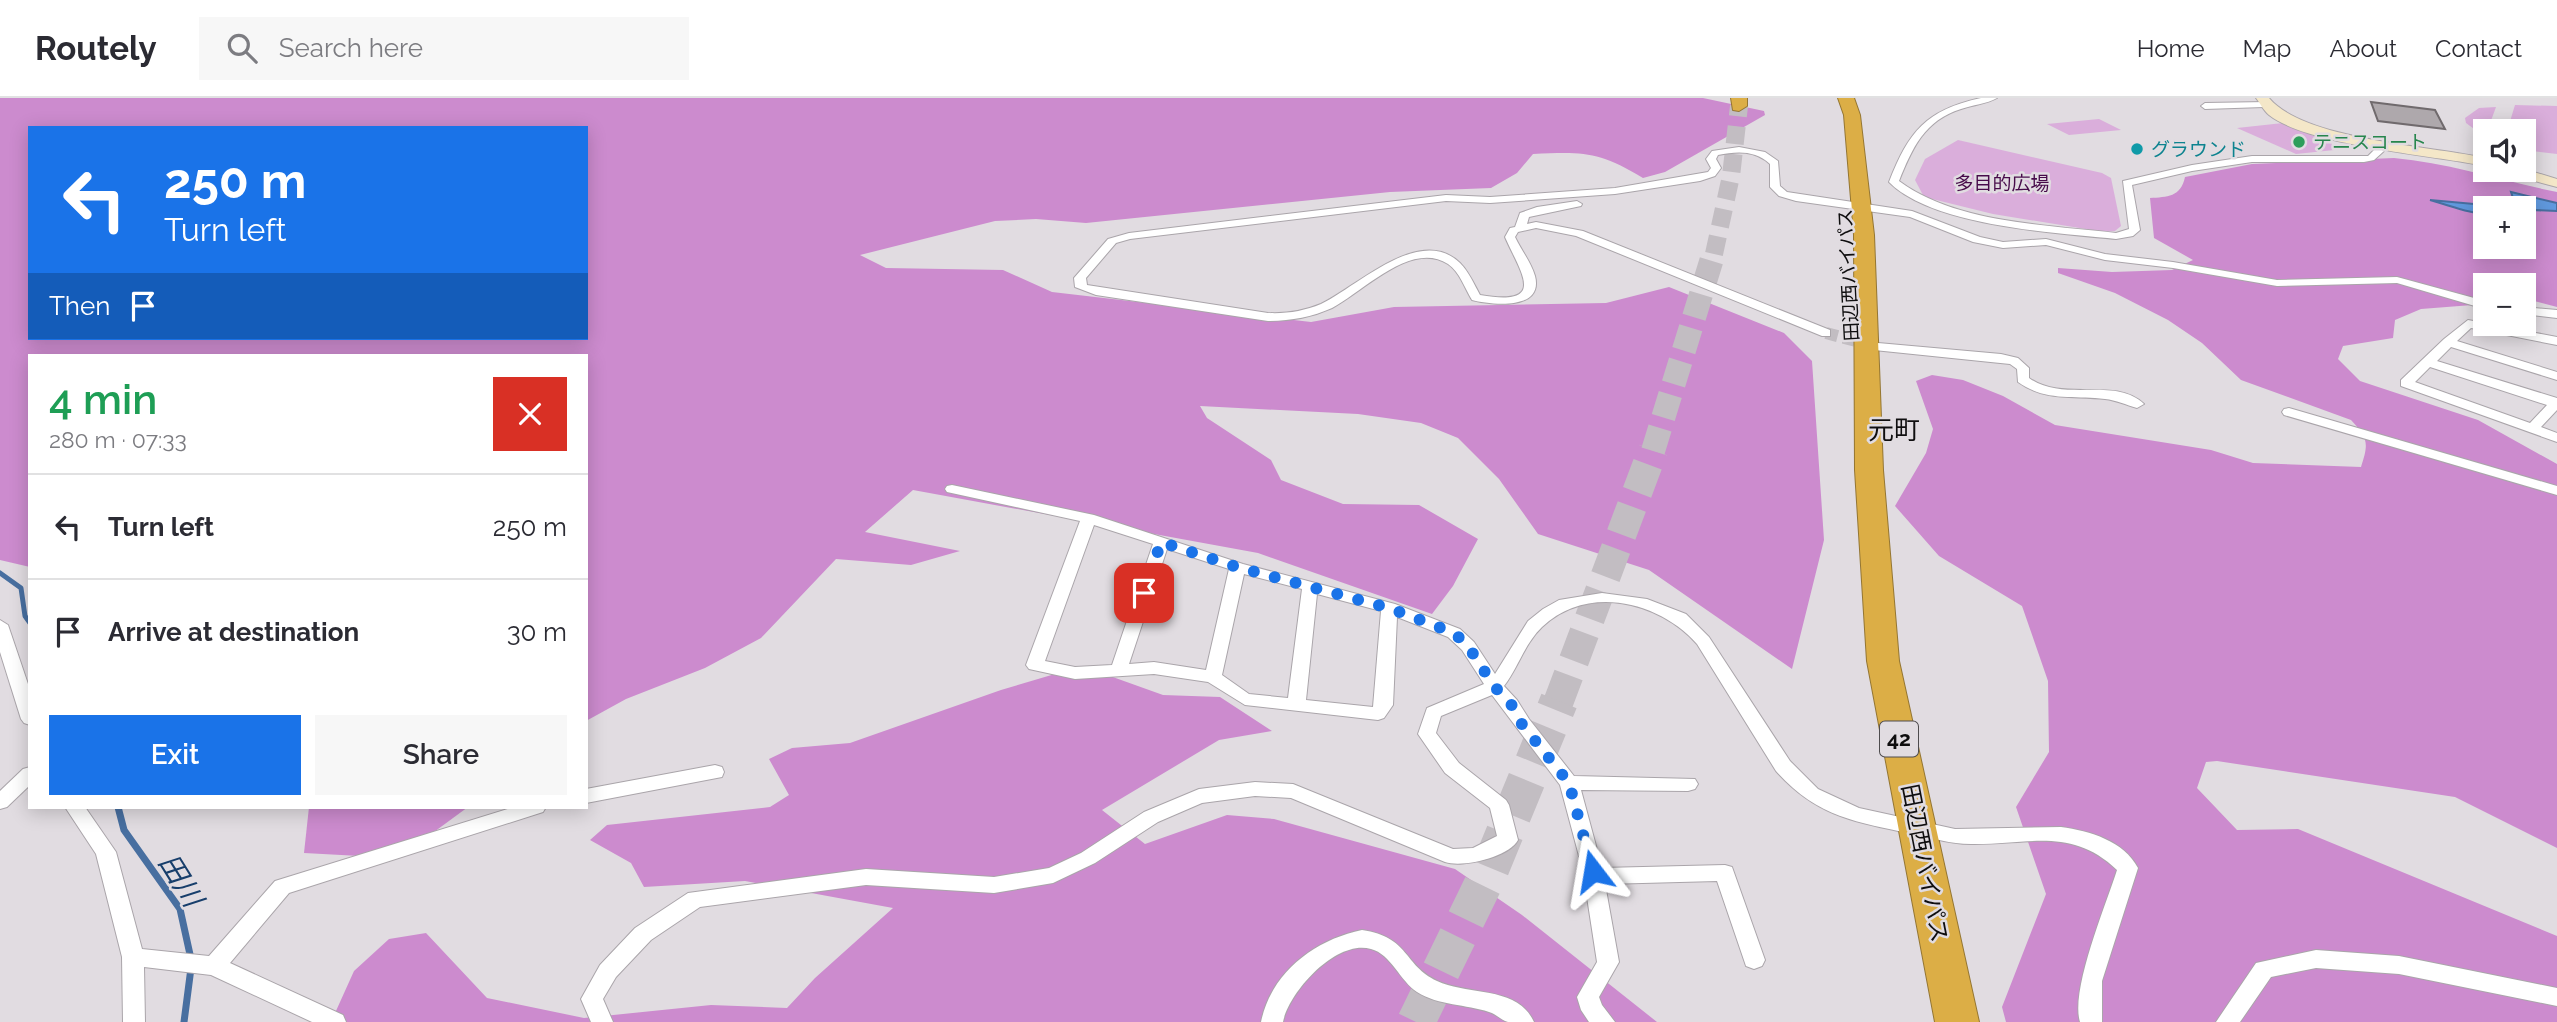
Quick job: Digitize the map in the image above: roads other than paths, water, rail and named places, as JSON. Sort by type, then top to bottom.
[{"type":"highway","name":"田辺西バイパス","points":[[1828,98],[1838,125],[1852,205]]},
{"type":"highway","name":"田辺西バイパス","points":[[1846,98],[1856,141],[1848,327],[1869,453],[1883,662],[1957,1022]]},
{"type":"street","points":[[1993,98],[1943,111],[1923,125],[1905,151],[1894,182],[1915,198],[1996,223],[2051,230],[2129,234],[2134,230],[2132,182],[2192,168],[2252,159],[2364,159],[2375,156],[2379,151],[2376,144]]},
{"type":"street","points":[[2205,106],[2263,101],[2304,126],[2343,138],[2444,152],[2473,159]]},
{"type":"street","points":[[1826,332],[1600,240],[1536,225],[1514,230],[1510,237],[1527,267],[1531,284],[1528,293],[1516,301],[1493,302],[1476,298],[1466,278],[1452,262],[1431,254],[1402,260],[1334,302],[1294,317],[1268,317],[1096,292],[1081,287],[1080,278],[1112,241],[1129,236],[1402,202],[1446,198],[1490,200],[1615,191],[1700,178],[1712,174],[1716,168],[1711,159],[1715,153],[1749,150],[1760,152],[1775,163],[1775,187],[1783,194],[1813,201],[1912,214],[1977,240],[2003,245],[2046,242],[2105,257],[2173,265],[2277,283],[2397,280],[2473,301]]},
{"type":"street","points":[[2536,177],[2557,183]]},
{"type":"street","points":[[1521,228],[1524,215],[1537,209],[1621,200],[1615,191]]},
{"type":"street","points":[[1996,223],[2029,242]]},
{"type":"street","points":[[2536,312],[2557,314]]},
{"type":"street","points":[[2557,341],[2469,324],[2406,383],[2557,438]]},
{"type":"street","points":[[2448,342],[2557,376]]},
{"type":"street","points":[[1878,346],[2001,358],[2014,361],[2023,368],[2024,379],[2035,390],[2051,395],[2115,396],[2137,404]]},
{"type":"street","points":[[2428,362],[2556,404],[2532,429]]},
{"type":"street","points":[[2289,412],[2557,491]]},
{"type":"street","points":[[952,489],[1028,508],[1089,518],[1237,567],[1389,608],[1454,633],[1468,646],[1494,686],[1511,704],[1521,723],[1569,783],[1593,871],[1608,962],[1605,972],[1589,988],[1588,1000],[1595,1014],[1604,1022]]},
{"type":"street","points":[[1089,518],[1035,665],[1075,673],[1154,668],[1213,677],[1245,699],[1378,714],[1384,705],[1389,608]]},
{"type":"street","points":[[1119,669],[1161,542]]},
{"type":"street","points":[[1213,677],[1237,567]]},
{"type":"street","points":[[1296,705],[1310,587]]},
{"type":"street","points":[[602,1022],[592,999],[608,971],[643,934],[695,900],[866,877],[994,885],[1053,875],[1088,858],[1151,817],[1199,796],[1255,789],[1293,791],[1452,857],[1476,855],[1508,840],[1499,805],[1452,768],[1427,734],[1433,712],[1494,686],[1534,625],[1556,609],[1588,599],[1609,597],[1659,608],[1679,617],[1703,641],[1783,766],[1798,785],[1816,800],[1838,811],[1867,819],[1918,827],[1945,835],[2062,832],[2078,834],[2105,847],[2123,862],[2128,868],[2091,981],[2093,987],[2087,1013],[2091,1022]]},
{"type":"street","points":[[0,625],[28,713]]},
{"type":"street","points":[[588,796],[715,772]]},
{"type":"street","points":[[0,802],[28,776]]},
{"type":"street","points":[[1569,783],[1688,784]]},
{"type":"street","points":[[76,809],[106,852],[133,957],[134,1022]]},
{"type":"street","points":[[214,965],[282,887],[530,809]]},
{"type":"street","points":[[1595,876],[1725,873],[1754,960]]},
{"type":"street","points":[[1272,1022],[1272,1013],[1280,993],[1304,968],[1349,941],[1365,937],[1379,942],[1430,989],[1493,1002],[1509,1008],[1523,1022]]},
{"type":"street","points":[[133,957],[214,965],[335,1022]]},
{"type":"street","points":[[2227,1022],[2264,970],[2316,959],[2399,965],[2557,997]]},
{"type":"water","points":[[2511,192],[2528,196],[2512,196]]},
{"type":"water","points":[[2536,198],[2557,203],[2557,211],[2536,210]]},
{"type":"water","points":[[2430,200],[2473,204],[2473,212],[2465,210]]},
{"type":"waterway","name":"田川","points":[[0,573],[21,588],[28,620]]},
{"type":"waterway","name":"田川","points":[[119,809],[124,830],[180,909],[191,959]]},
{"type":"waterway","name":"田川","points":[[184,1022],[191,968]]},
{"type":"tunnel","points":[[1714,254],[1731,176],[1739,106]]},
{"type":"tunnel","points":[[1653,451],[1714,252]]},
{"type":"tunnel","points":[[1826,333],[1875,346]]},
{"type":"tunnel","points":[[1558,703],[1653,450]]},
{"type":"tunnel","points":[[1416,1022],[1488,874],[1559,701]]},
{"type":"place","name":"テニスコート","points":[[2299,142]]},
{"type":"place","name":"グラウンド","points":[[2137,149]]},
{"type":"district","name":"元町","points":[[1894,430]]},
{"type":"park label","name":"多目的広場","points":[[2002,183]]}]
